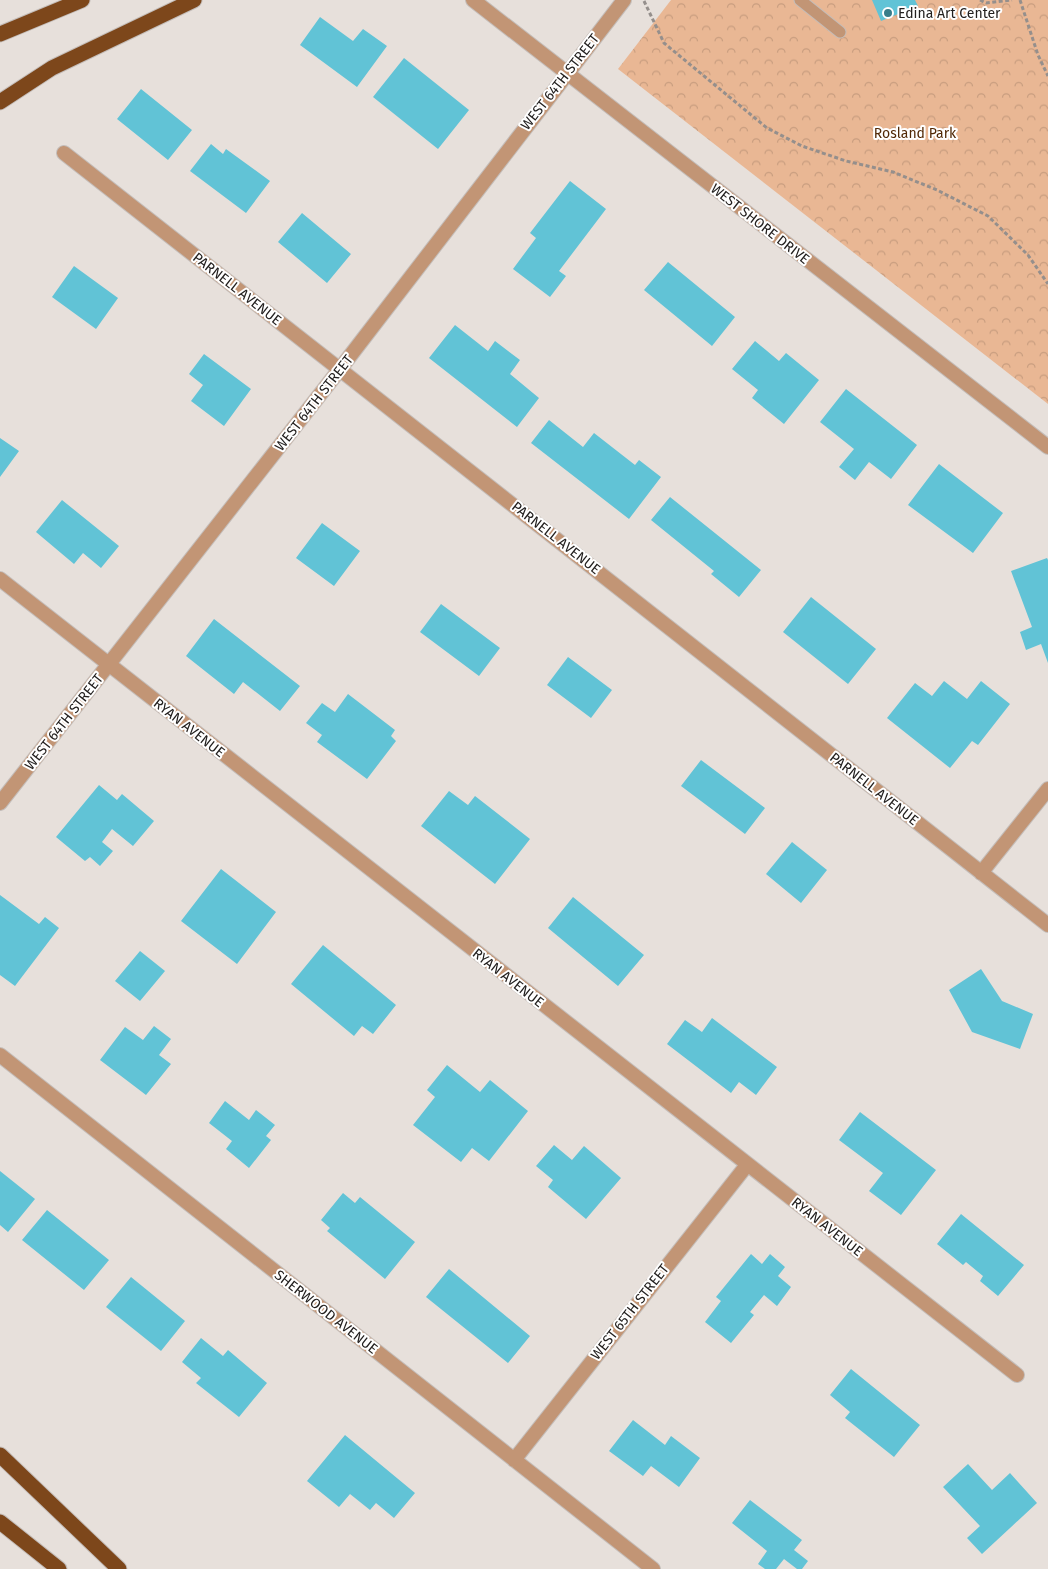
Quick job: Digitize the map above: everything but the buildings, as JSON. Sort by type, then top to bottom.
[{"type":"highway","points":[[0,34],[82,0]]},
{"type":"highway","points":[[0,102],[52,68],[194,0]]},
{"type":"highway","points":[[0,1455],[119,1569]]},
{"type":"highway","points":[[0,1522],[59,1569]]},
{"type":"street","name":"WEST SHORE DRIVE","points":[[473,0],[1048,447]]},
{"type":"street","name":"WEST 64TH STREET","points":[[0,803],[340,369],[624,0]]},
{"type":"street","name":"PARNELL AVENUE","points":[[64,153],[1048,925]]},
{"type":"street","name":"RYAN AVENUE","points":[[0,579],[1017,1375]]},
{"type":"street","points":[[982,873],[1048,789]]},
{"type":"street","name":"SHERWOOD AVENUE","points":[[0,1055],[653,1569]]},
{"type":"street","name":"WEST 65TH STREET","points":[[514,1460],[747,1165]]},
{"type":"lane","points":[[800,0],[840,32]]},
{"type":"path","points":[[644,0],[664,42],[767,128],[802,146],[846,161],[893,172],[928,186],[988,216],[1028,255],[1048,284]]},
{"type":"path","points":[[980,0],[986,3],[1012,0]]},
{"type":"path","points":[[1020,0],[1038,54],[1048,76]]},
{"type":"green space","name":"Rosland Park","points":[[671,0],[1048,0],[1048,404],[618,69]]},
{"type":"place","name":"Edina Art Center","points":[[888,13]]}]
